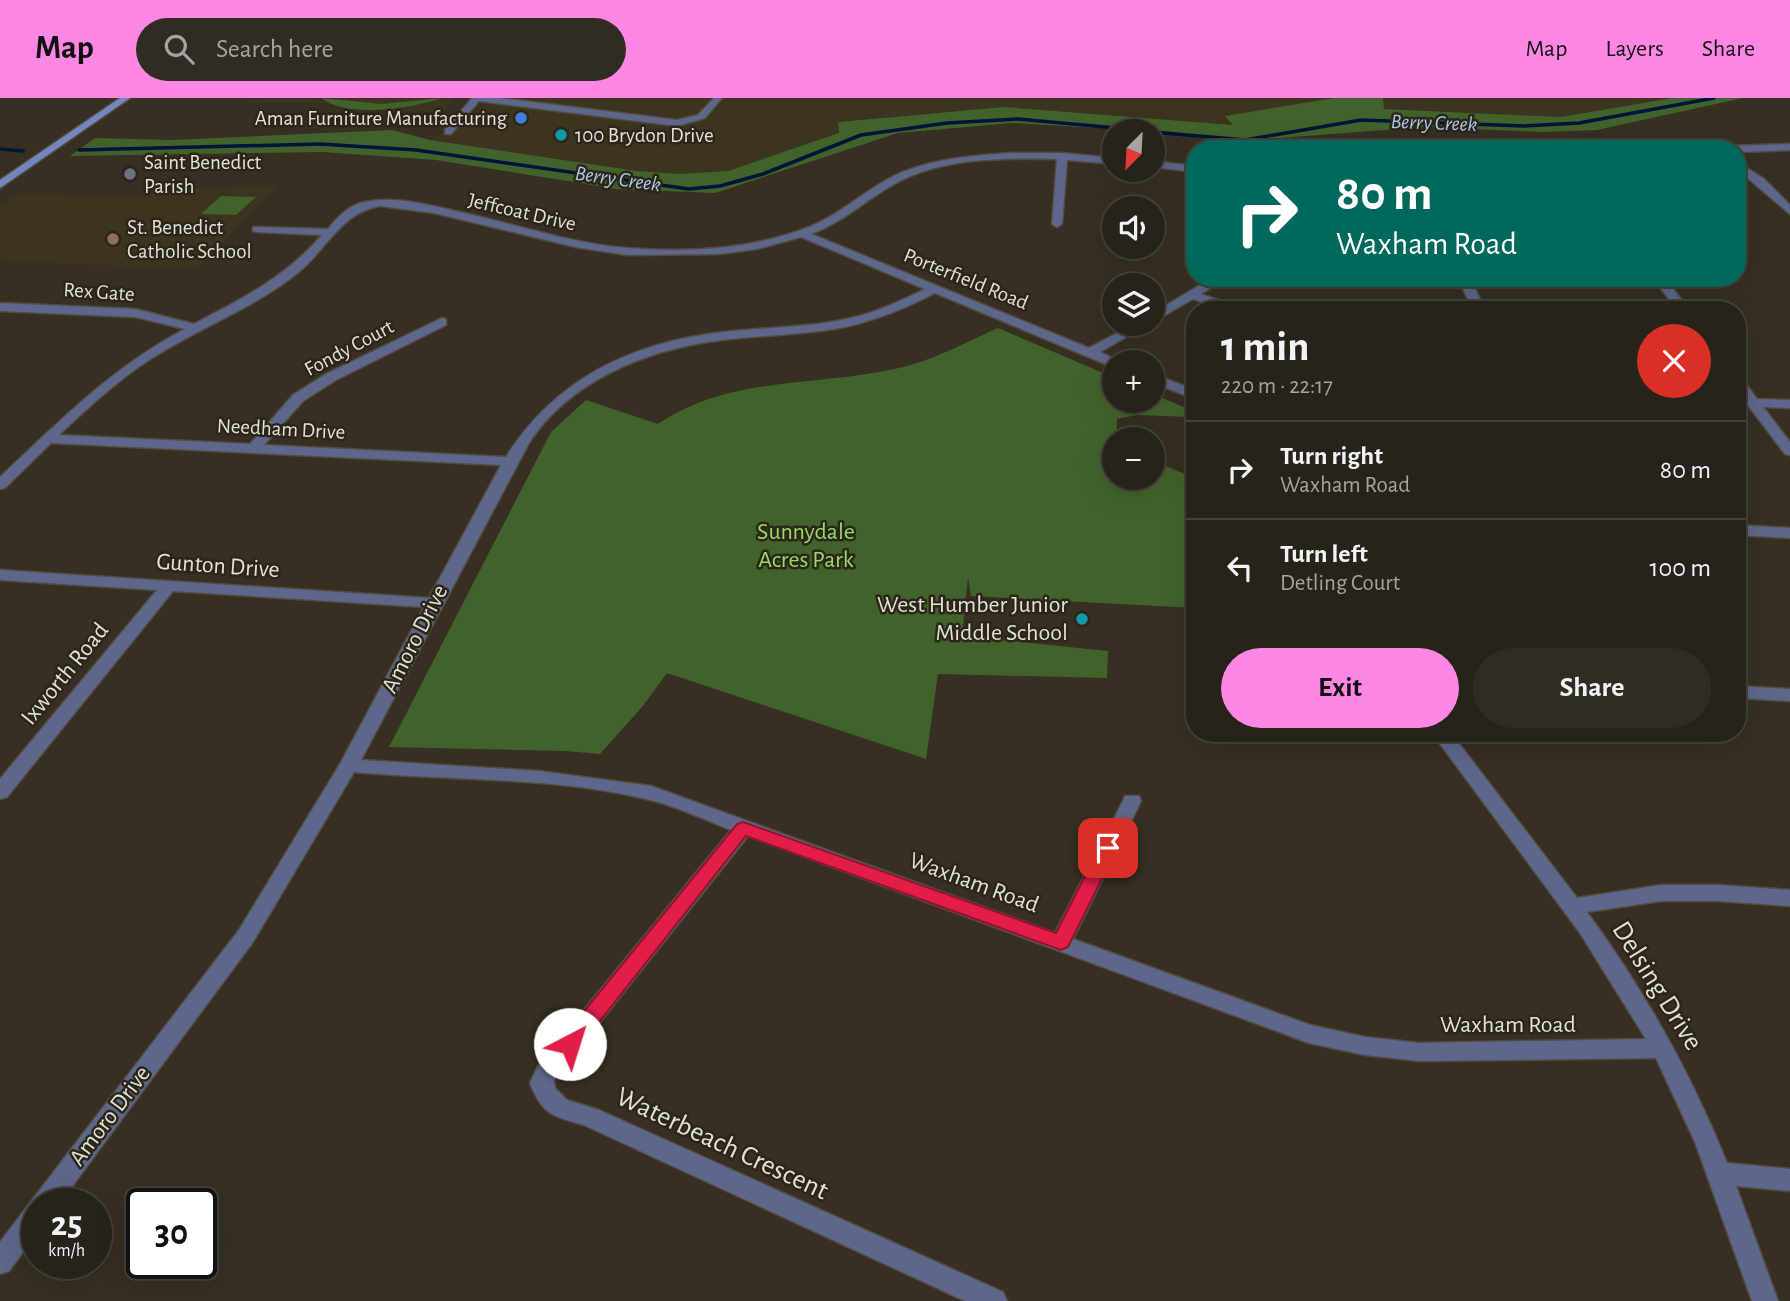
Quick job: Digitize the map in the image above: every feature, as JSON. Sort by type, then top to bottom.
[{"type":"main road","points":[[0,185],[126,98]]},
{"type":"street","points":[[448,132],[478,98],[677,123],[699,120],[711,112],[718,98]]},
{"type":"street","points":[[1746,148],[1790,147]]},
{"type":"street","points":[[1057,224],[1062,156]]},
{"type":"street","name":"Jeffcoat Drive","points":[[0,485],[110,381],[143,357],[193,327],[280,281],[315,251],[355,209],[370,203],[390,202],[575,244],[625,252],[664,254],[716,251],[802,234],[846,213],[883,186],[923,170],[982,158],[1062,156],[1102,160]]},
{"type":"street","points":[[1166,166],[1186,168]]},
{"type":"street","points":[[1746,171],[1790,211]]},
{"type":"street","points":[[257,229],[331,232]]},
{"type":"street","name":"Porterfield Road","points":[[802,234],[1102,358]]},
{"type":"street","points":[[1165,312],[1208,287]]},
{"type":"street","name":"Amoro Drive","points":[[56,1188],[246,936],[349,765],[510,461],[543,415],[559,400],[622,362],[691,341],[838,324],[864,318],[934,289]]},
{"type":"street","points":[[1194,296],[1211,301]]},
{"type":"street","name":"Rex Gate","points":[[0,307],[135,313],[193,327]]},
{"type":"street","name":"Fondy Court","points":[[253,449],[298,398],[331,377],[442,322]]},
{"type":"street","points":[[1089,353],[1121,336]]},
{"type":"street","points":[[1165,383],[1186,391]]},
{"type":"street","points":[[1746,394],[1790,452]]},
{"type":"street","points":[[1753,403],[1790,404]]},
{"type":"street","name":"Needham Drive","points":[[50,439],[510,461]]},
{"type":"street","points":[[1746,530],[1790,533]]},
{"type":"street","name":"Gunton Drive","points":[[0,575],[433,603]]},
{"type":"street","name":"Ixworth Road","points":[[0,792],[169,586]]},
{"type":"street","points":[[1746,692],[1790,695]]},
{"type":"street","name":"Delsing Drive","points":[[1448,742],[1571,907],[1625,984],[1663,1048],[1721,1174],[1765,1301]]},
{"type":"street","name":"Waxham Road","points":[[349,765],[607,783],[651,793],[1309,1034],[1365,1046],[1419,1052],[1663,1048]]},
{"type":"street","points":[[1061,942],[1132,801]]},
{"type":"street","name":"Waterbeach Crescent","points":[[743,828],[546,1073],[541,1083],[545,1097],[556,1109],[591,1117],[994,1301]]},
{"type":"street","points":[[1571,907],[1661,893],[1718,893],[1790,898]]},
{"type":"street","points":[[1721,1174],[1790,1180]]},
{"type":"street","points":[[0,1262],[21,1234]]},
{"type":"shaded area","points":[[456,98],[443,112],[362,110],[323,103],[150,99]]},
{"type":"shaded area","points":[[488,98],[1334,98],[1226,116],[1234,125],[1004,107],[839,121],[839,133],[728,171],[680,174],[637,171],[430,140],[480,107]]},
{"type":"shaded area","points":[[1383,98],[1672,98],[1561,117],[1384,108]]},
{"type":"shaded area","name":"St. Benedict Catholic School","points":[[280,185],[196,269],[0,261],[0,206],[17,195],[29,193],[127,198],[171,189]]},
{"type":"green space","points":[[322,98],[381,104],[442,98],[398,108],[363,110],[333,104]]},
{"type":"green space","points":[[1334,98],[1383,98],[1384,109],[1561,117],[1672,98],[1743,98],[1597,130],[1543,132],[1424,127],[1255,140],[1215,140],[1166,133],[1166,120],[1233,125],[1225,116]]},
{"type":"green space","points":[[1004,107],[1157,119],[1102,119],[1102,128],[1012,123],[898,133],[715,193],[617,189],[436,160],[323,152],[70,156],[95,138],[172,140],[392,130],[430,140],[637,171],[680,174],[728,171],[839,133],[838,122]]},
{"type":"green space","points":[[221,196],[256,197],[236,215],[201,214]]},
{"type":"green space","name":"Sunnydale Acres Park","points":[[998,328],[1102,372],[1102,413],[1165,413],[1165,399],[1186,408],[1186,417],[1137,415],[1117,419],[1117,427],[1102,427],[1102,490],[1165,490],[1165,466],[1186,474],[1186,608],[971,596],[968,577],[962,636],[1108,651],[1107,678],[938,674],[926,759],[667,673],[642,707],[600,754],[389,747],[551,432],[586,400],[658,424],[686,408],[745,390],[868,374],[911,365]]},
{"type":"waterway","name":"Berry Creek","points":[[1166,133],[1245,140],[1361,120],[1524,126],[1579,123],[1714,98]]},
{"type":"waterway","name":"Berry Creek","points":[[79,150],[320,144],[416,150],[689,189],[720,186],[763,174],[861,135],[947,123],[1018,119],[1102,127]]},
{"type":"waterway","name":"Berry Creek","points":[[0,149],[23,151]]},
{"type":"place","name":"Aman Furniture Manufacturing","points":[[521,118]]},
{"type":"place","name":"100 Brydon Drive","points":[[561,135]]},
{"type":"place","name":"Saint Benedict Parish","points":[[130,174]]},
{"type":"place","name":"St. Benedict Catholic School","points":[[113,239]]},
{"type":"place","name":"West Humber Junior Middle School","points":[[1082,619]]},
{"type":"route","points":[[570,1044],[743,828],[1061,942],[1108,848]]}]
